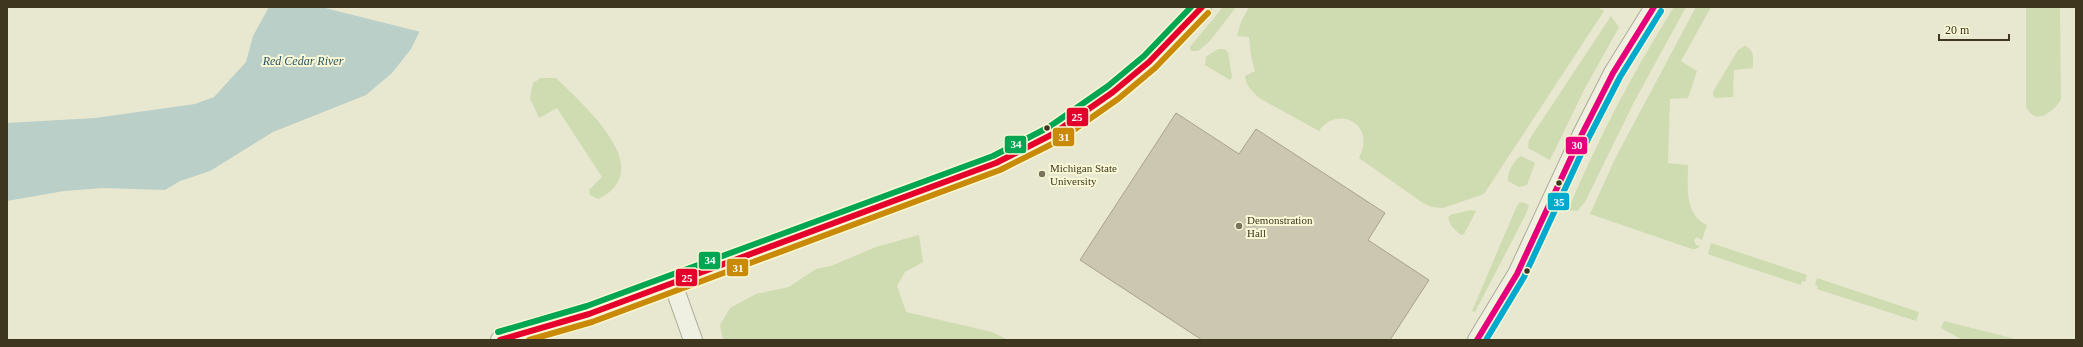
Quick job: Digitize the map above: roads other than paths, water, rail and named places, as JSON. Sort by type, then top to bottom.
[{"type":"street","points":[[500,340],[589,314],[673,284],[961,178],[1030,147],[1075,120],[1113,92],[1154,58],[1202,7]]},
{"type":"street","points":[[1477,340],[1517,274],[1582,134],[1613,73],[1654,7]]},
{"type":"street","points":[[673,284],[693,340]]},
{"type":"water","name":"Red Cedar River","points":[[269,7],[425,7],[425,20],[411,49],[392,73],[366,95],[273,132],[210,171],[180,181],[165,190],[103,188],[64,191],[7,201],[7,123],[95,118],[195,104],[214,97],[246,62],[253,36]]},
{"type":"place","name":"Michigan State University","points":[[1042,174]]},
{"type":"place","name":"Demonstration Hall","points":[[1239,226]]}]
